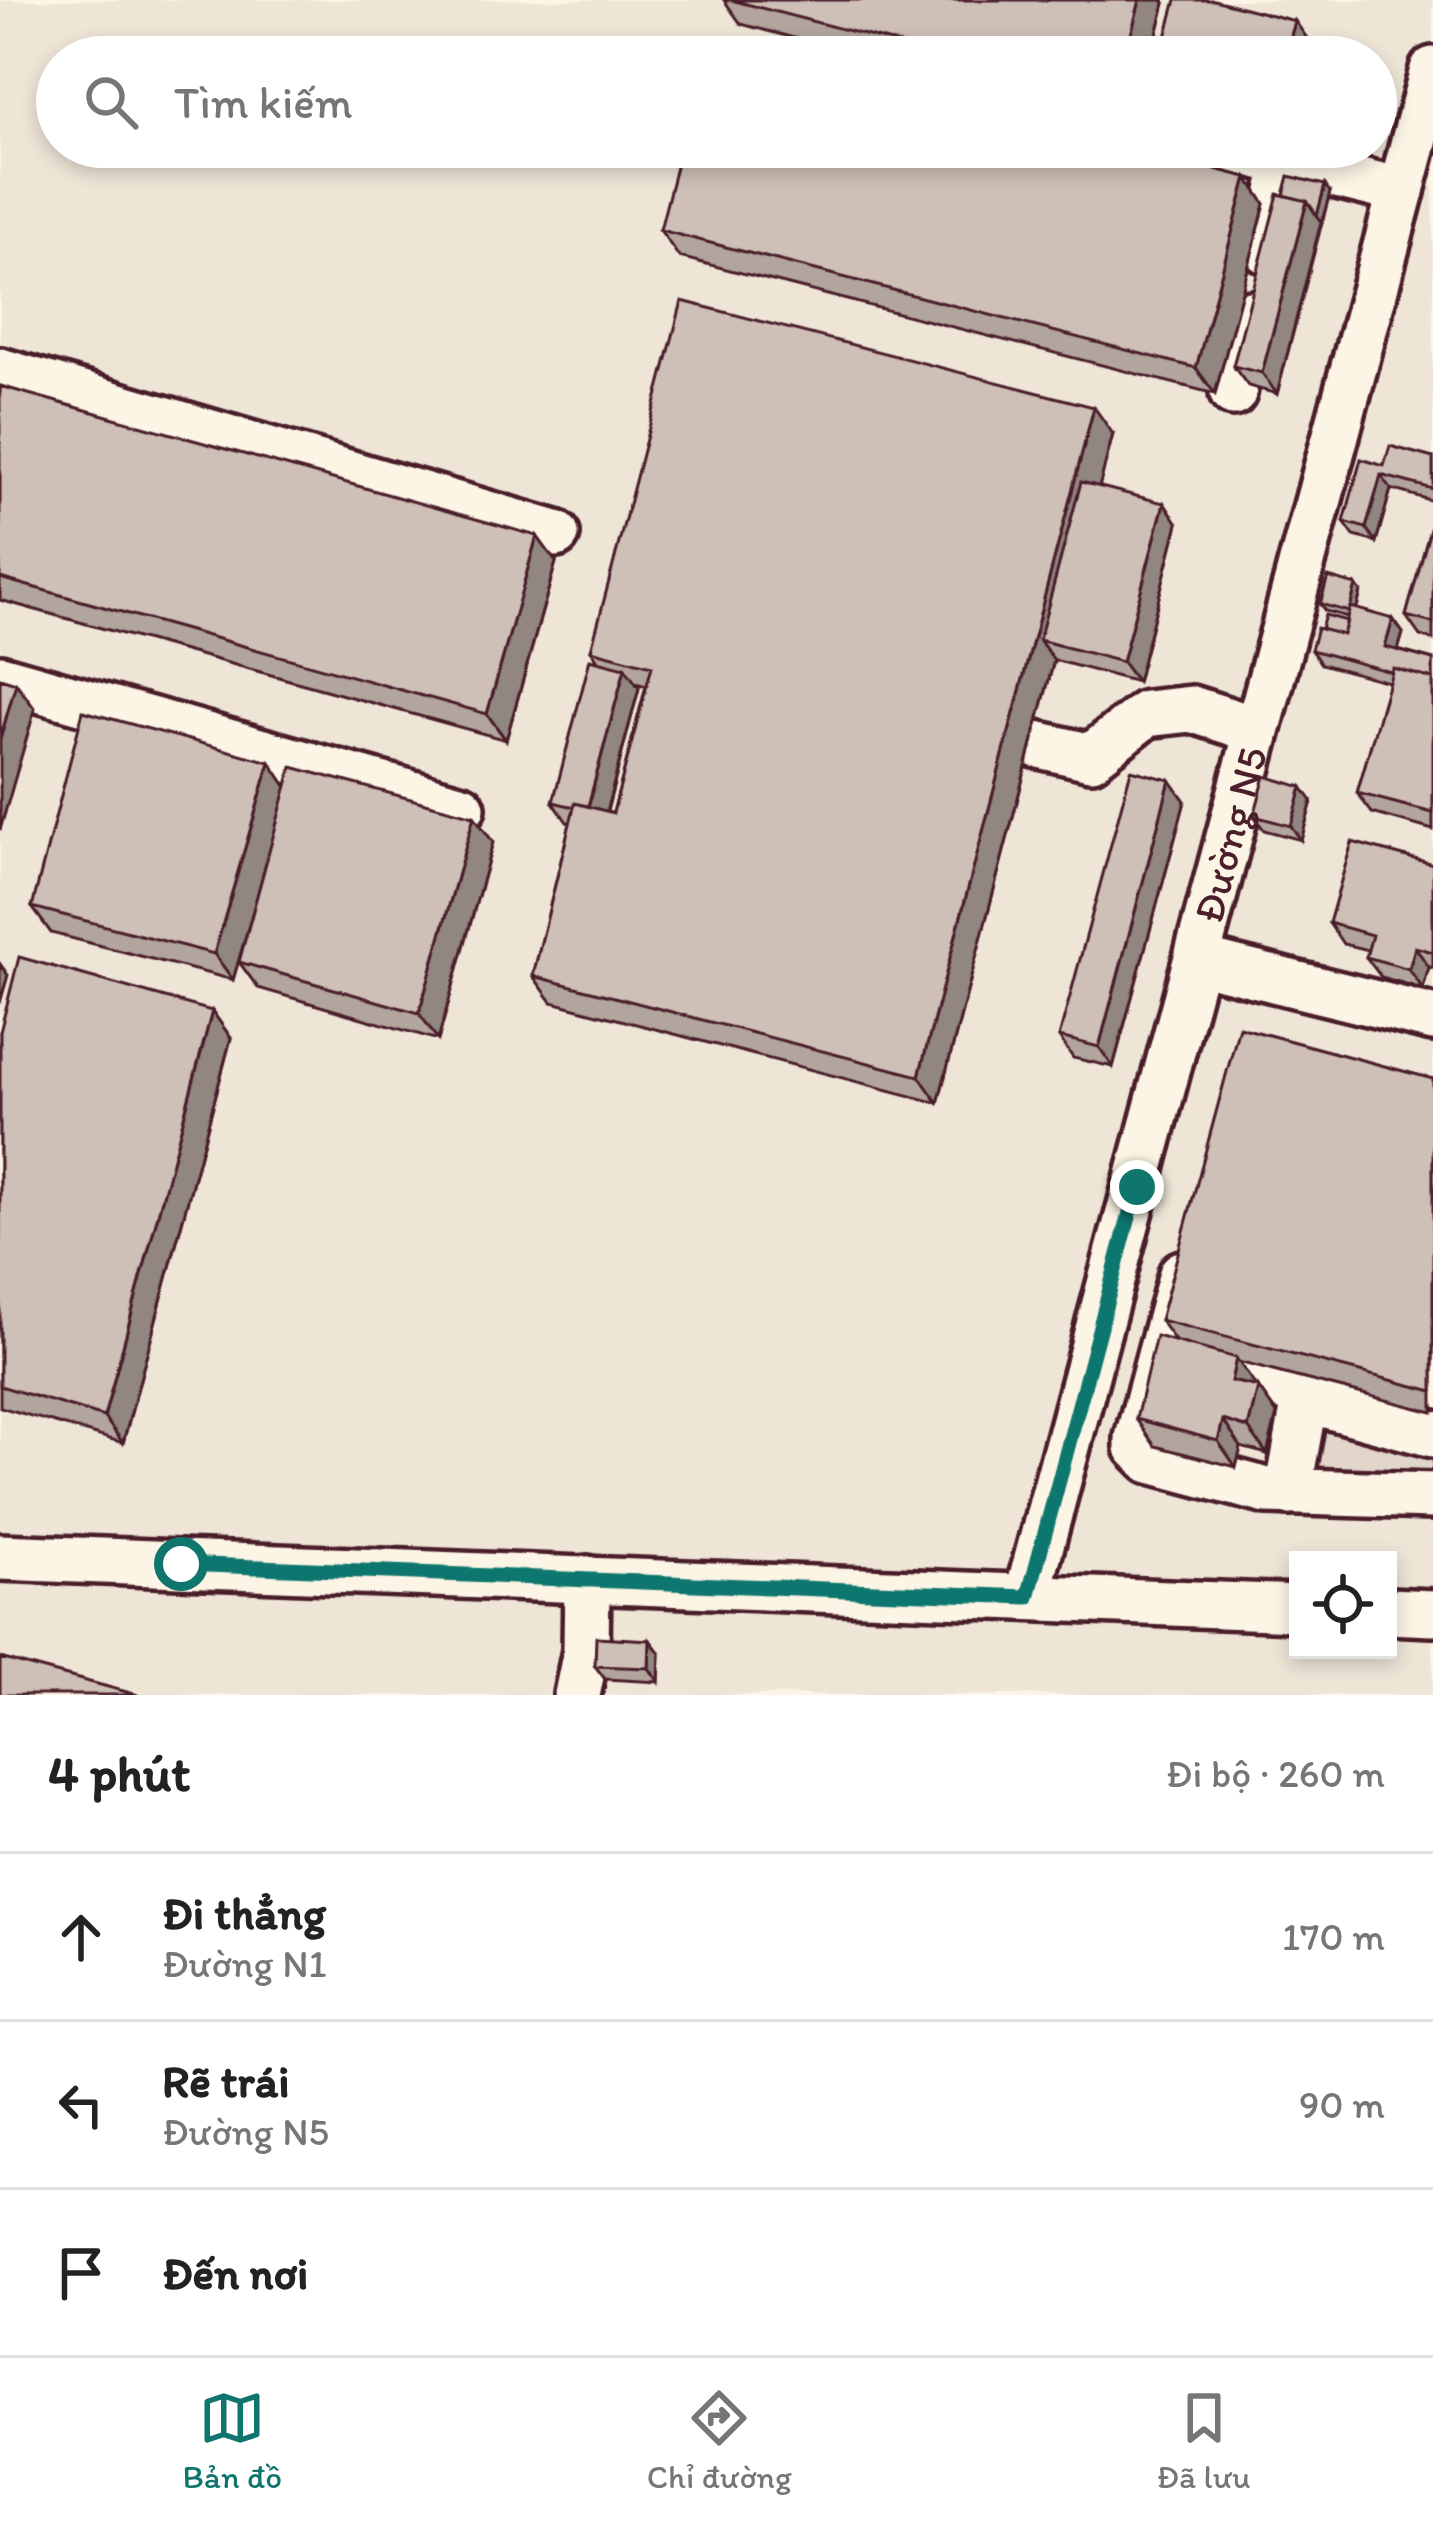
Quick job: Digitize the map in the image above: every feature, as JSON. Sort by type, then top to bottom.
[{"type":"street","name":"Đường N5","points":[[1028,1597],[1433,70]]},
{"type":"street","points":[[1233,393],[1286,168]]},
{"type":"street","points":[[1307,168],[1401,191]]},
{"type":"street","points":[[0,370],[556,534]]},
{"type":"street","points":[[0,679],[462,808]]},
{"type":"street","points":[[929,718],[1090,758],[1146,713],[1191,709],[1257,730]]},
{"type":"street","points":[[1198,960],[1433,1018]]},
{"type":"street","points":[[1191,1240],[1138,1438],[1144,1454],[1244,1486],[1288,1492],[1433,1496]]},
{"type":"street","points":[[1162,1350],[1271,1380],[1305,1399],[1433,1434]]},
{"type":"street","points":[[1288,1492],[1305,1399]]},
{"type":"street","points":[[0,1557],[1289,1608]]},
{"type":"street","points":[[577,1695],[586,1651],[587,1579]]},
{"type":"street","points":[[1397,1612],[1433,1613]]},
{"type":"shaded area","points":[[0,0],[1433,0],[1433,1695],[0,1695]]},
{"type":"shaded area","points":[[1320,1425],[1433,1450],[1433,1484],[1315,1478],[1313,1434]]},
{"type":"building","points":[[731,0],[1140,0],[1131,36],[869,36]]},
{"type":"building","points":[[1176,0],[1214,0],[1295,21],[1291,36],[1166,36]]},
{"type":"building","points":[[676,168],[1211,168],[1247,177],[1196,368],[660,230]]},
{"type":"building","points":[[1289,176],[1325,185],[1317,215],[1307,201],[1284,195]]},
{"type":"building","points":[[1278,194],[1307,201],[1262,373],[1233,366]]},
{"type":"building","points":[[682,301],[1094,407],[919,1076],[533,976],[575,803],[613,813],[652,666],[591,650]]},
{"type":"building","points":[[0,386],[537,536],[487,714],[0,578]]},
{"type":"building","points":[[1390,446],[1433,458],[1433,489],[1381,475],[1366,528],[1344,522],[1361,459],[1384,466]]},
{"type":"building","points":[[1081,482],[1164,503],[1122,662],[1039,640]]},
{"type":"building","points":[[1433,519],[1433,623],[1406,616]]},
{"type":"building","points":[[1328,577],[1356,585],[1349,612],[1320,604]]},
{"type":"building","points":[[1350,607],[1393,619],[1385,647],[1433,660],[1433,679],[1311,650],[1317,628],[1343,635]]},
{"type":"building","points":[[1325,615],[1347,621],[1343,635],[1321,629]]},
{"type":"building","points":[[590,659],[625,668],[588,806],[575,803],[574,807],[553,802]]},
{"type":"building","points":[[1393,668],[1433,679],[1433,813],[1357,793]]},
{"type":"building","points":[[0,678],[16,683],[0,739]]},
{"type":"building","points":[[83,711],[270,762],[214,954],[32,907]]},
{"type":"building","points":[[292,767],[474,816],[419,1013],[239,962]]},
{"type":"building","points":[[1131,770],[1170,780],[1099,1047],[1059,1037]]},
{"type":"building","points":[[1265,776],[1302,787],[1291,826],[1254,816]]},
{"type":"building","points":[[1352,842],[1433,864],[1433,952],[1415,947],[1409,969],[1366,957],[1372,935],[1329,923]]},
{"type":"building","points":[[19,957],[212,1011],[104,1417],[0,1386],[0,1032]]},
{"type":"building","points":[[1239,1027],[1433,1079],[1433,1391],[1160,1320]]},
{"type":"building","points":[[1156,1336],[1236,1358],[1231,1381],[1258,1387],[1248,1428],[1223,1420],[1218,1441],[1136,1419]]},
{"type":"building","points":[[596,1637],[650,1640],[649,1668],[595,1666]]},
{"type":"building","points":[[0,1658],[138,1695],[0,1695]]},
{"type":"route","points":[[181,1564],[1028,1597],[1137,1187]]}]
